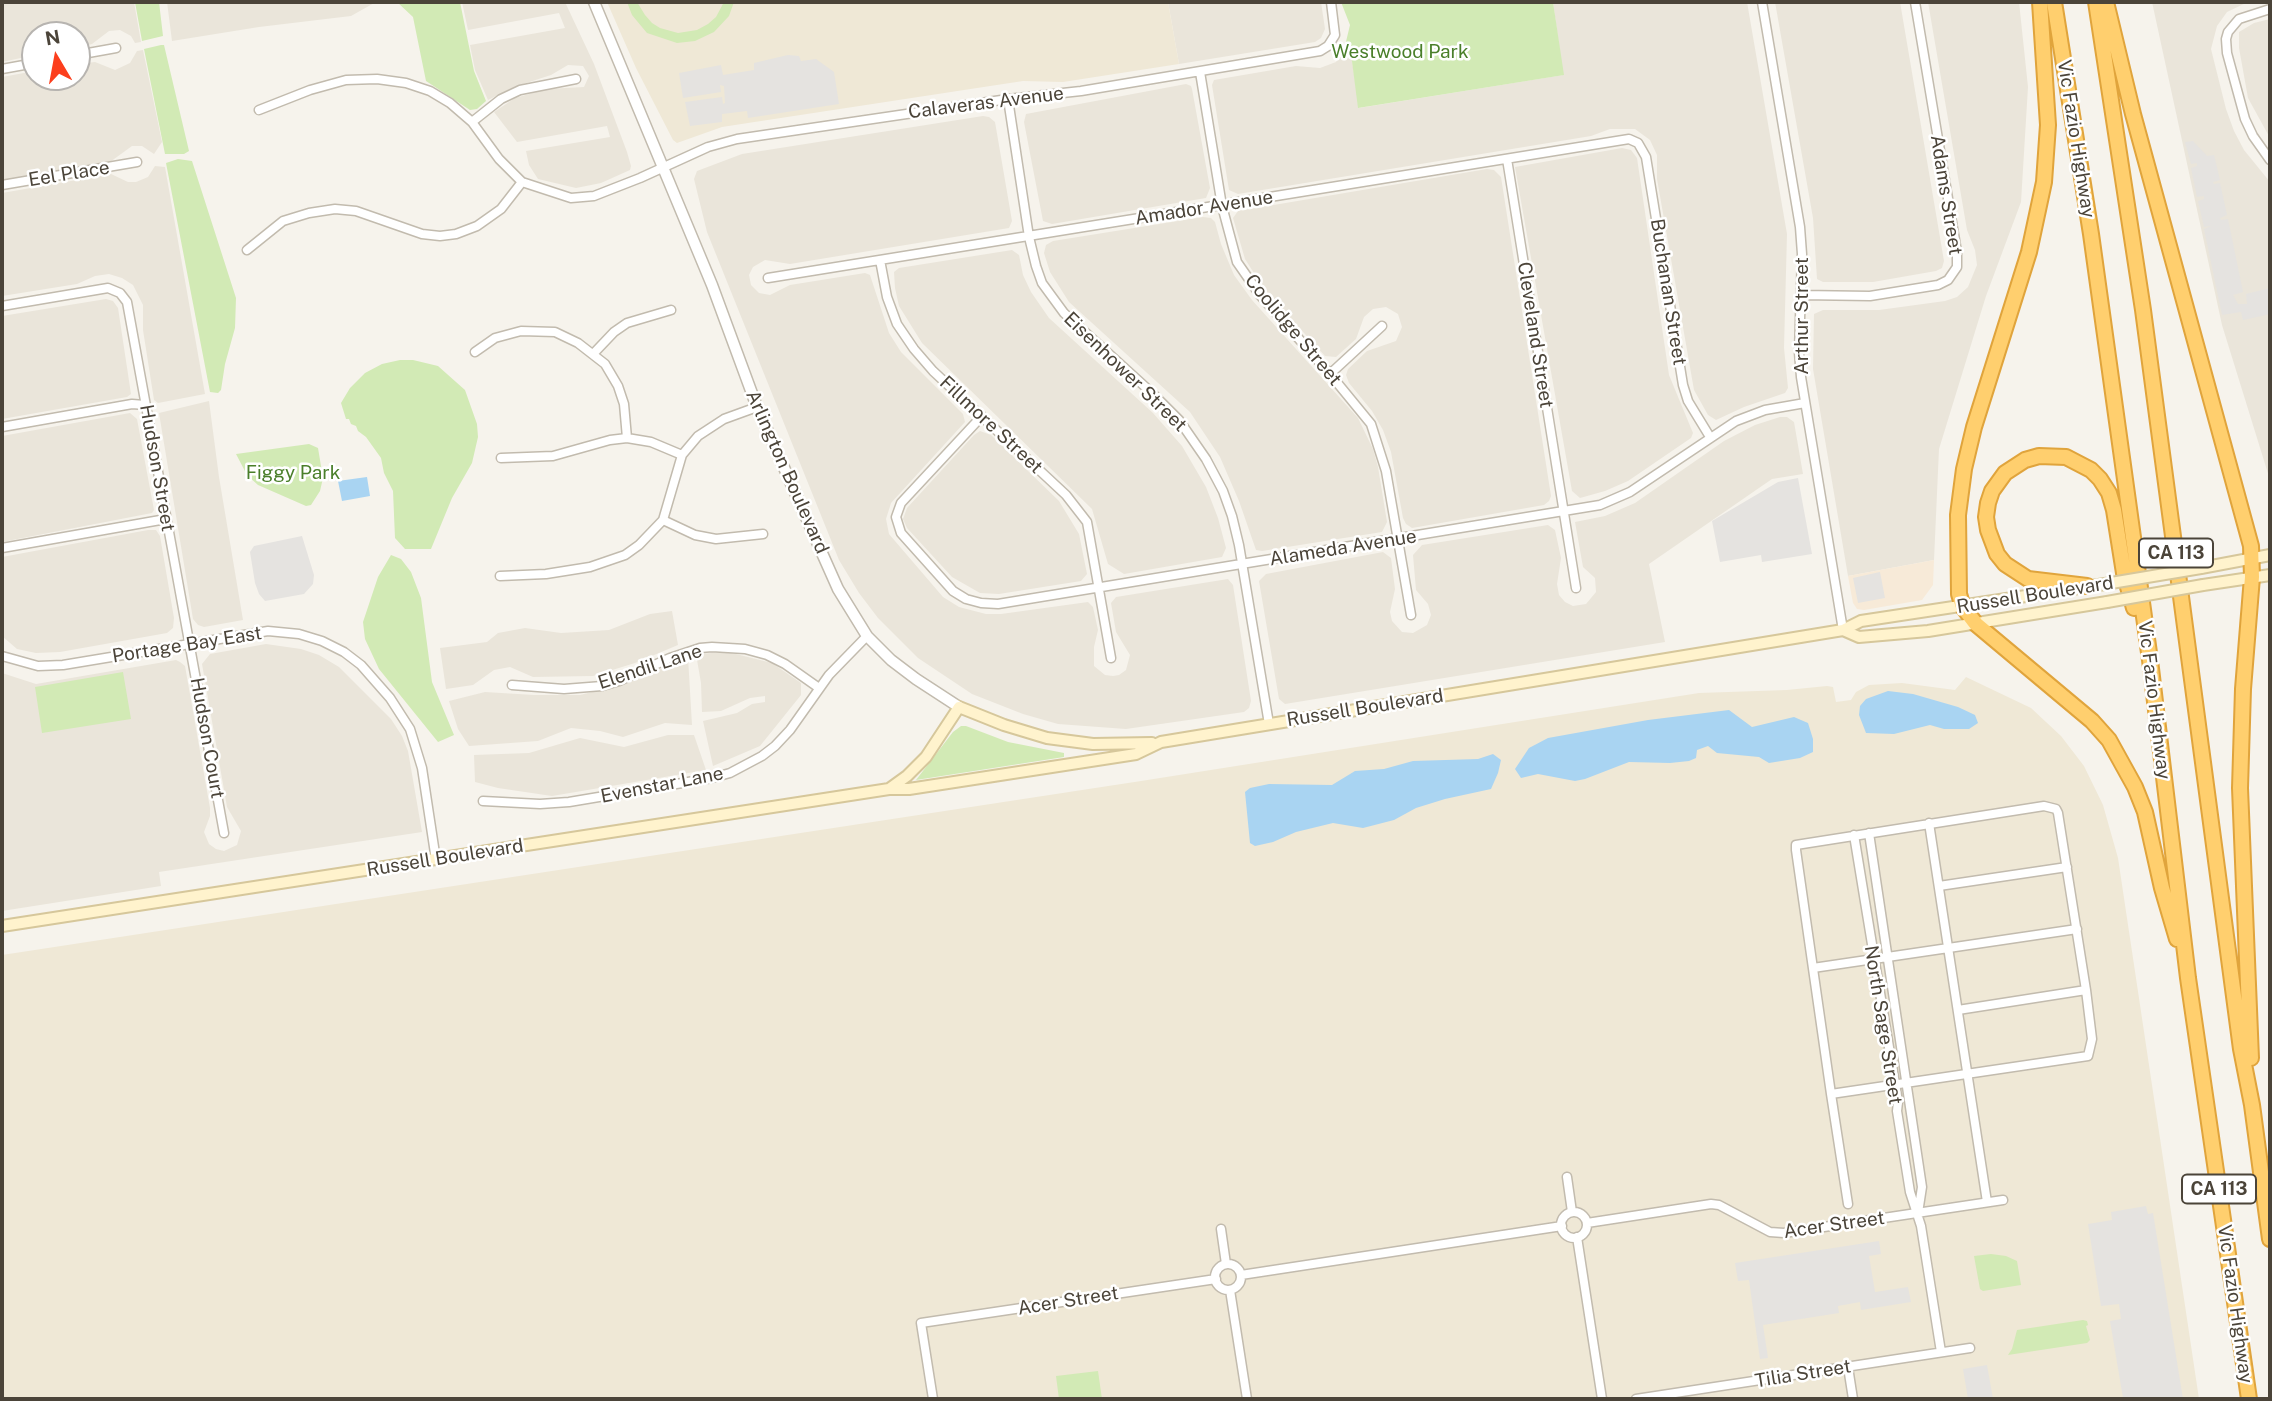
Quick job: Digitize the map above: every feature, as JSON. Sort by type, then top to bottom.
[{"type":"highway","points":[[2040,2],[2048,125],[2044,182],[2029,252],[1974,427],[1964,469],[1958,528],[1959,594],[1963,607],[1976,624],[2092,721],[2109,740],[2123,763],[2145,812],[2162,888],[2188,978]]},
{"type":"highway","name":"Vic Fazio Highway","points":[[2054,2],[2091,234],[2150,660],[2188,978],[2249,1399]]},
{"type":"highway","name":"Vic Fazio Highway","points":[[2096,2],[2143,310],[2241,1049],[2252,1105],[2270,1239]]},
{"type":"highway","points":[[2106,2],[2133,114],[2250,540],[2252,578],[2243,689],[2240,788],[2252,1105]]},
{"type":"highway","points":[[2087,586],[2028,579],[2005,564],[1997,554],[1988,530],[1988,503],[1992,491],[2005,473],[2025,460],[2046,455],[2066,457],[2091,470],[2100,479],[2114,510],[2124,573],[2150,660]]},
{"type":"main road","name":"Russell Boulevard","points":[[2,926],[888,789],[909,789],[1136,754],[1161,742],[1843,630],[1861,621],[1963,607],[2270,555]]},
{"type":"main road","name":"Russell Boulevard","points":[[1843,630],[1859,637],[1928,631],[2270,575]]},
{"type":"main road","name":"Russell Boulevard","points":[[888,789],[907,776],[926,757],[959,707]]},
{"type":"main road","name":"Arlington Boulevard","points":[[959,707],[1047,738],[1094,744],[1161,742]]},
{"type":"street","name":"Arlington Boulevard","points":[[594,2],[712,285],[757,407],[838,589],[867,636],[907,673],[959,707]]},
{"type":"street","name":"Calaveras Avenue","points":[[522,182],[571,198],[594,196],[621,187],[708,147],[737,139],[1007,99],[1081,91],[1315,52],[1328,46],[1335,35],[1331,2]]},
{"type":"street","name":"Arthur Street","points":[[1762,2],[1800,228],[1798,352],[1843,630]]},
{"type":"street","name":"Adams Street","points":[[1801,295],[1870,296],[1938,285],[1952,277],[1957,267],[1957,252],[1915,2]]},
{"type":"street","points":[[2270,9],[2239,19],[2228,32],[2227,53],[2239,102],[2253,136],[2270,160]]},
{"type":"street","points":[[91,52],[116,48]]},
{"type":"street","points":[[2,69],[21,66]]},
{"type":"street","name":"Coolidge Street","points":[[1200,72],[1222,206],[1237,262],[1260,295],[1371,424],[1387,471],[1411,615]]},
{"type":"street","points":[[247,250],[284,221],[335,209],[356,211],[422,234],[456,234],[477,226],[501,209],[522,182],[499,159],[472,122],[450,103],[430,91],[406,83],[377,79],[346,80],[259,110]]},
{"type":"street","points":[[472,122],[501,99],[520,90],[576,79]]},
{"type":"street","name":"Eisenhower Street","points":[[1007,99],[1038,274],[1053,301],[1161,401],[1196,442],[1228,504],[1243,565],[1269,724]]},
{"type":"street","name":"Amador Avenue","points":[[768,278],[1222,206],[1618,139],[1629,139],[1638,143]]},
{"type":"street","name":"Buchanan Street","points":[[1638,143],[1646,157],[1683,385],[1688,401],[1710,437]]},
{"type":"street","name":"Cleveland Street","points":[[1507,159],[1576,588]]},
{"type":"street","name":"Eel Place","points":[[2,185],[137,162]]},
{"type":"street","name":"Fillmore Street","points":[[880,260],[887,297],[906,339],[933,371],[1077,507],[1087,522],[1101,588],[1111,658]]},
{"type":"street","name":"Hudson Street","points":[[2,306],[107,288],[122,295],[129,308],[189,643]]},
{"type":"street","points":[[594,353],[627,323],[671,310]]},
{"type":"street","points":[[1330,374],[1382,326]]},
{"type":"street","points":[[475,352],[495,338],[521,331],[541,330],[569,338],[594,353],[611,373],[622,395],[627,438]]},
{"type":"street","name":"Alameda Avenue","points":[[982,416],[901,503],[895,517],[901,533],[944,583],[966,599],[998,604],[1600,505],[1630,492],[1710,437],[1751,415],[1805,403]]},
{"type":"street","points":[[2,427],[132,404],[145,405]]},
{"type":"street","points":[[500,576],[546,574],[611,562],[639,545],[663,520],[682,455],[705,430],[724,419],[757,407]]},
{"type":"street","points":[[500,458],[553,456],[627,438],[652,442],[682,455]]},
{"type":"street","points":[[2,548],[166,519]]},
{"type":"street","points":[[663,520],[695,535],[716,539],[763,534]]},
{"type":"street","name":"Portage Bay East","points":[[2,656],[24,664],[50,666],[254,632],[289,632],[322,641],[344,652],[361,666],[400,711],[414,737],[422,768],[436,860]]},
{"type":"street","name":"Evenstar Lane","points":[[483,802],[569,802],[730,773],[775,746],[790,730],[819,688],[867,636]]},
{"type":"street","name":"Hudson Court","points":[[189,643],[224,833]]},
{"type":"street","name":"Elendil Lane","points":[[512,685],[564,689],[602,685],[619,681],[670,658],[712,647],[745,649],[767,654],[819,688]]},
{"type":"street","points":[[1832,1094],[2088,1056],[2092,1039],[2059,813],[2050,806],[1796,845],[1813,968],[1848,1204]]},
{"type":"street","points":[[1929,824],[1987,1202]]},
{"type":"street","name":"North Sage Street","points":[[1869,833],[1922,1187],[1918,1213]]},
{"type":"street","name":"North Sage Street","points":[[1854,835],[1910,1192],[1918,1213],[1941,1352]]},
{"type":"street","points":[[1940,886],[2067,867]]},
{"type":"street","points":[[1813,968],[2077,929]]},
{"type":"street","points":[[1958,1010],[2086,990]]},
{"type":"street","points":[[1567,1177],[1572,1212]]},
{"type":"street","name":"Acer Street","points":[[1587,1223],[1711,1204],[1719,1205],[1770,1231],[1784,1233],[2003,1200]]},
{"type":"street","points":[[1572,1212],[1584,1216],[1587,1223],[1584,1234],[1577,1237],[1567,1235],[1562,1226],[1563,1219],[1572,1212]]},
{"type":"street","points":[[1241,1275],[1562,1226]]},
{"type":"street","points":[[1221,1229],[1226,1264]]},
{"type":"street","points":[[1577,1237],[1602,1399]]},
{"type":"street","points":[[1226,1264],[1234,1265],[1241,1275],[1240,1283],[1230,1290],[1222,1288],[1216,1279],[1219,1268],[1226,1264]]},
{"type":"street","name":"Acer Street","points":[[933,1399],[921,1323],[1216,1279]]},
{"type":"street","points":[[1230,1290],[1247,1399]]},
{"type":"street","name":"Tilia Street","points":[[1636,1399],[1970,1348]]},
{"type":"street","points":[[1849,1367],[1853,1399]]},
{"type":"shaded area","points":[[2,2],[134,2],[141,42],[135,43],[131,36],[120,30],[109,31],[91,44],[91,21],[21,21],[21,58],[2,62]]},
{"type":"shaded area","points":[[167,2],[376,2],[351,16],[172,41]]},
{"type":"shaded area","points":[[462,2],[565,2],[594,64],[627,152],[630,170],[601,183],[576,188],[538,179],[529,165],[526,151],[610,137],[607,126],[517,142],[494,112],[515,98],[547,89],[584,87],[589,76],[583,66],[568,65],[551,75],[514,87],[488,100],[475,70],[470,45],[565,28],[559,13],[468,30]]},
{"type":"shaded area","points":[[607,2],[1168,2],[1179,64],[1063,82],[1023,81],[722,127],[677,143],[636,68]]},
{"type":"shaded area","points":[[1168,2],[1321,2],[1325,29],[1321,38],[1315,42],[1179,64]]},
{"type":"shaded area","points":[[1553,2],[1747,2],[1787,234],[1784,348],[1788,388],[1785,393],[1716,420],[1708,415],[1694,390],[1657,179],[1657,155],[1650,140],[1635,129],[1610,129],[1591,136],[1238,194],[1229,190],[1212,85],[1214,80],[1296,66],[1320,68],[1336,62],[1344,50],[1351,54],[1359,108],[1563,75]]},
{"type":"shaded area","points":[[1775,2],[1900,2],[1944,261],[1942,268],[1873,282],[1823,282],[1817,279],[1813,218]]},
{"type":"shaded area","points":[[1928,2],[2019,2],[2028,87],[2021,202],[1986,296],[1939,449],[1934,560],[1848,576],[1813,369],[1814,314],[1823,310],[1879,310],[1945,301],[1957,297],[1968,287],[1977,265],[1975,250],[1967,230]]},
{"type":"shaded area","points":[[2152,2],[2248,2],[2227,12],[2217,26],[2211,49],[2234,131],[2244,150],[2270,182],[2270,480],[2222,325]]},
{"type":"shaded area","points":[[2270,19],[2270,138],[2248,98],[2239,48],[2239,32],[2254,23]]},
{"type":"shaded area","points":[[143,50],[162,142],[154,154],[142,146],[132,146],[110,162],[2,181],[2,77],[21,74],[21,91],[91,91],[91,62],[115,70],[130,63],[137,51]]},
{"type":"shaded area","points":[[788,55],[799,56],[801,61],[816,59],[834,72],[839,104],[748,118],[747,111],[722,114],[722,122],[690,126],[685,102],[722,97],[723,104],[724,86],[720,85],[721,92],[683,98],[679,73],[721,65],[723,75],[754,70],[754,63]]},
{"type":"shaded area","points":[[1186,84],[1192,89],[1210,188],[1206,198],[1052,224],[1043,221],[1024,122],[1026,114]]},
{"type":"shaded area","points":[[983,116],[995,122],[1012,221],[1009,228],[790,264],[765,260],[753,267],[749,275],[751,285],[759,293],[770,295],[790,285],[865,273],[870,275],[889,333],[901,352],[963,414],[965,422],[891,503],[886,519],[889,534],[943,597],[959,607],[986,614],[1088,602],[1093,607],[1098,630],[1094,666],[1105,675],[1113,676],[1126,670],[1130,655],[1116,632],[1111,603],[1116,597],[1228,579],[1233,585],[1251,701],[1244,712],[1126,729],[1058,724],[1023,714],[972,694],[918,658],[878,618],[839,560],[707,232],[694,179],[697,171],[742,154]]},
{"type":"shaded area","points":[[2193,141],[2207,156],[2214,155],[2220,180],[2213,182],[2220,183],[2227,215],[2220,218],[2228,219],[2243,292],[2233,295],[2238,304],[2247,304],[2246,294],[2270,288],[2270,314],[2243,320],[2241,312],[2222,315],[2204,229],[2211,226],[2204,227],[2198,201],[2204,199],[2204,196],[2197,197],[2191,168],[2197,166],[2197,163],[2191,164],[2185,142]]},
{"type":"shaded area","points":[[1622,148],[1631,150],[1637,158],[1669,375],[1693,433],[1691,438],[1628,481],[1580,498],[1572,491],[1515,167]]},
{"type":"shaded area","points":[[155,166],[165,167],[205,394],[158,403],[154,400],[143,330],[143,305],[133,285],[109,274],[95,276],[77,284],[2,296],[2,193],[111,174],[128,182],[136,182],[148,177]]},
{"type":"shaded area","points":[[1494,170],[1501,177],[1551,496],[1544,505],[1412,528],[1403,518],[1391,452],[1383,430],[1346,375],[1348,369],[1367,351],[1396,341],[1402,327],[1398,314],[1386,307],[1373,309],[1364,317],[1356,339],[1336,357],[1325,356],[1264,289],[1245,259],[1233,218],[1238,211]]},
{"type":"shaded area","points":[[1203,217],[1211,218],[1215,222],[1234,275],[1252,300],[1358,418],[1373,449],[1378,467],[1387,522],[1382,532],[1256,550],[1220,457],[1190,412],[1069,302],[1050,272],[1044,253],[1046,245],[1053,241]]},
{"type":"shaded area","points":[[1012,250],[1019,255],[1023,275],[1031,292],[1049,318],[1153,413],[1182,446],[1206,487],[1218,518],[1226,548],[1222,557],[1124,574],[1108,564],[1092,509],[922,343],[899,306],[894,272],[899,268]]},
{"type":"shaded area","points":[[106,299],[113,301],[118,308],[131,394],[127,397],[2,419],[2,316]]},
{"type":"shaded area","points":[[209,401],[243,620],[204,627],[193,619],[159,413]]},
{"type":"shaded area","points":[[130,413],[137,419],[154,510],[152,513],[2,542],[2,436]]},
{"type":"shaded area","points":[[1787,417],[1794,422],[1803,474],[1772,479],[1649,564],[1665,642],[1285,704],[1279,699],[1259,581],[1266,574],[1383,552],[1391,558],[1395,589],[1390,612],[1392,621],[1402,632],[1413,633],[1427,625],[1431,615],[1428,604],[1416,590],[1413,555],[1422,545],[1548,525],[1555,530],[1561,558],[1557,584],[1559,595],[1573,606],[1586,604],[1596,592],[1595,578],[1583,567],[1575,522],[1605,516],[1635,503],[1724,441],[1755,425]]},
{"type":"shaded area","points":[[980,431],[991,435],[1059,501],[1079,534],[1087,574],[1081,581],[999,594],[980,593],[952,577],[907,528],[903,519],[907,508]]},
{"type":"shaded area","points":[[1798,478],[1812,554],[1762,562],[1761,555],[1720,562],[1712,521],[1778,482]]},
{"type":"shaded area","points":[[156,530],[160,536],[174,618],[173,628],[167,633],[60,652],[36,653],[17,649],[2,636],[2,557]]},
{"type":"shaded area","points":[[302,536],[314,575],[313,584],[304,594],[265,601],[255,583],[250,552],[254,546]]},
{"type":"shaded area","points":[[1934,560],[1933,585],[1922,600],[1864,610],[1857,609],[1853,603],[1848,576]]},
{"type":"shaded area","points":[[1880,572],[1885,598],[1858,603],[1853,578]]},
{"type":"shaded area","points":[[672,611],[678,645],[635,663],[593,676],[533,677],[510,667],[494,670],[473,685],[446,689],[440,648],[487,642],[498,633],[525,628],[561,633],[609,630],[650,614]]},
{"type":"shaded area","points":[[266,644],[301,649],[319,655],[339,667],[391,719],[408,751],[422,832],[159,872],[161,886],[2,911],[2,673],[36,684],[176,660],[185,666],[210,808],[204,832],[209,844],[224,851],[237,845],[241,831],[227,807],[202,664],[210,654]]},
{"type":"shaded area","points":[[728,652],[772,663],[801,683],[801,695],[760,746],[713,766],[703,721],[737,713],[752,704],[765,702],[765,696],[750,698],[721,711],[702,712],[696,654]]},
{"type":"shaded area","points":[[688,657],[692,725],[665,723],[623,737],[571,728],[538,741],[469,746],[458,729],[449,701],[485,692],[580,695],[624,684]]},
{"type":"shaded area","points":[[1966,677],[2031,708],[2061,736],[2084,766],[2103,805],[2118,858],[2199,1399],[2,1399],[2,955],[1699,693],[1827,686],[1833,687],[1836,702],[1851,700],[1856,692],[1869,685],[1902,683],[1955,690]]},
{"type":"shaded area","points":[[668,735],[694,735],[706,770],[552,796],[475,782],[474,755],[529,753],[580,738],[624,747]]},
{"type":"shaded area","points":[[2146,1206],[2148,1214],[2153,1213],[2183,1399],[2123,1398],[2110,1321],[2121,1319],[2119,1304],[2101,1306],[2088,1224],[2112,1220],[2111,1212]]},
{"type":"shaded area","points":[[1879,1241],[1881,1254],[1869,1256],[1875,1292],[1908,1287],[1911,1302],[1861,1310],[1860,1302],[1838,1306],[1839,1313],[1763,1325],[1768,1358],[1760,1359],[1749,1280],[1738,1281],[1735,1263]]},
{"type":"shaded area","points":[[1987,1365],[1993,1399],[1968,1399],[1963,1369]]},
{"type":"green space","points":[[135,2],[159,2],[163,36],[142,41]]},
{"type":"green space","points":[[397,2],[460,2],[474,71],[486,101],[477,109],[470,110],[426,81],[413,17]]},
{"type":"green space","points":[[627,2],[637,2],[652,23],[678,33],[697,30],[708,24],[716,17],[724,2],[734,2],[729,16],[714,32],[695,41],[677,43],[647,33],[632,15]]},
{"type":"green space","name":"Westwood Park","points":[[1341,2],[1553,2],[1564,75],[1358,108],[1351,54],[1344,50],[1350,25]]},
{"type":"green space","points":[[164,45],[189,151],[184,154],[165,154],[144,49]]},
{"type":"green space","points":[[178,159],[192,161],[236,298],[235,328],[221,390],[218,393],[210,392],[166,163]]},
{"type":"green space","points":[[400,360],[438,366],[465,390],[477,424],[478,437],[472,463],[452,498],[431,549],[405,549],[395,538],[393,491],[384,473],[381,458],[366,437],[346,419],[341,403],[350,388],[365,373],[382,364]]},
{"type":"green space","name":"Figgy Park","points":[[309,444],[318,448],[323,478],[320,491],[311,505],[306,506],[258,485],[247,475],[236,454]]},
{"type":"green space","points":[[391,555],[401,559],[411,572],[421,598],[432,682],[454,735],[438,742],[379,669],[365,639],[363,622],[378,577]]},
{"type":"green space","points":[[123,672],[131,719],[42,733],[35,687]]},
{"type":"green space","points":[[961,726],[1008,742],[1064,753],[1064,757],[916,780],[953,732]]},
{"type":"green space","points":[[1991,1254],[2017,1261],[2021,1285],[1983,1291],[1980,1289],[1974,1256]]},
{"type":"green space","points":[[2087,1321],[2088,1325],[2086,1326],[2090,1340],[2087,1343],[2008,1355],[2017,1330]]},
{"type":"green space","points":[[1098,1371],[1102,1399],[1059,1399],[1056,1376]]},
{"type":"water","points":[[367,477],[370,496],[342,501],[338,481]]},
{"type":"water","points":[[1888,691],[1913,694],[1958,707],[1975,715],[1978,723],[1969,729],[1944,729],[1930,725],[1894,734],[1866,733],[1859,715],[1860,706],[1866,699]]},
{"type":"water","points":[[1729,710],[1752,727],[1794,717],[1808,723],[1813,739],[1813,752],[1800,758],[1769,763],[1759,757],[1717,753],[1708,746],[1697,750],[1696,758],[1689,761],[1629,762],[1575,781],[1538,774],[1521,778],[1515,769],[1529,748],[1548,738],[1648,720]]},
{"type":"water","points":[[1493,754],[1501,760],[1491,789],[1445,799],[1416,808],[1394,820],[1363,828],[1333,823],[1296,832],[1273,842],[1255,846],[1250,843],[1245,792],[1250,788],[1269,784],[1332,785],[1355,771],[1384,769],[1413,761],[1478,759]]}]
